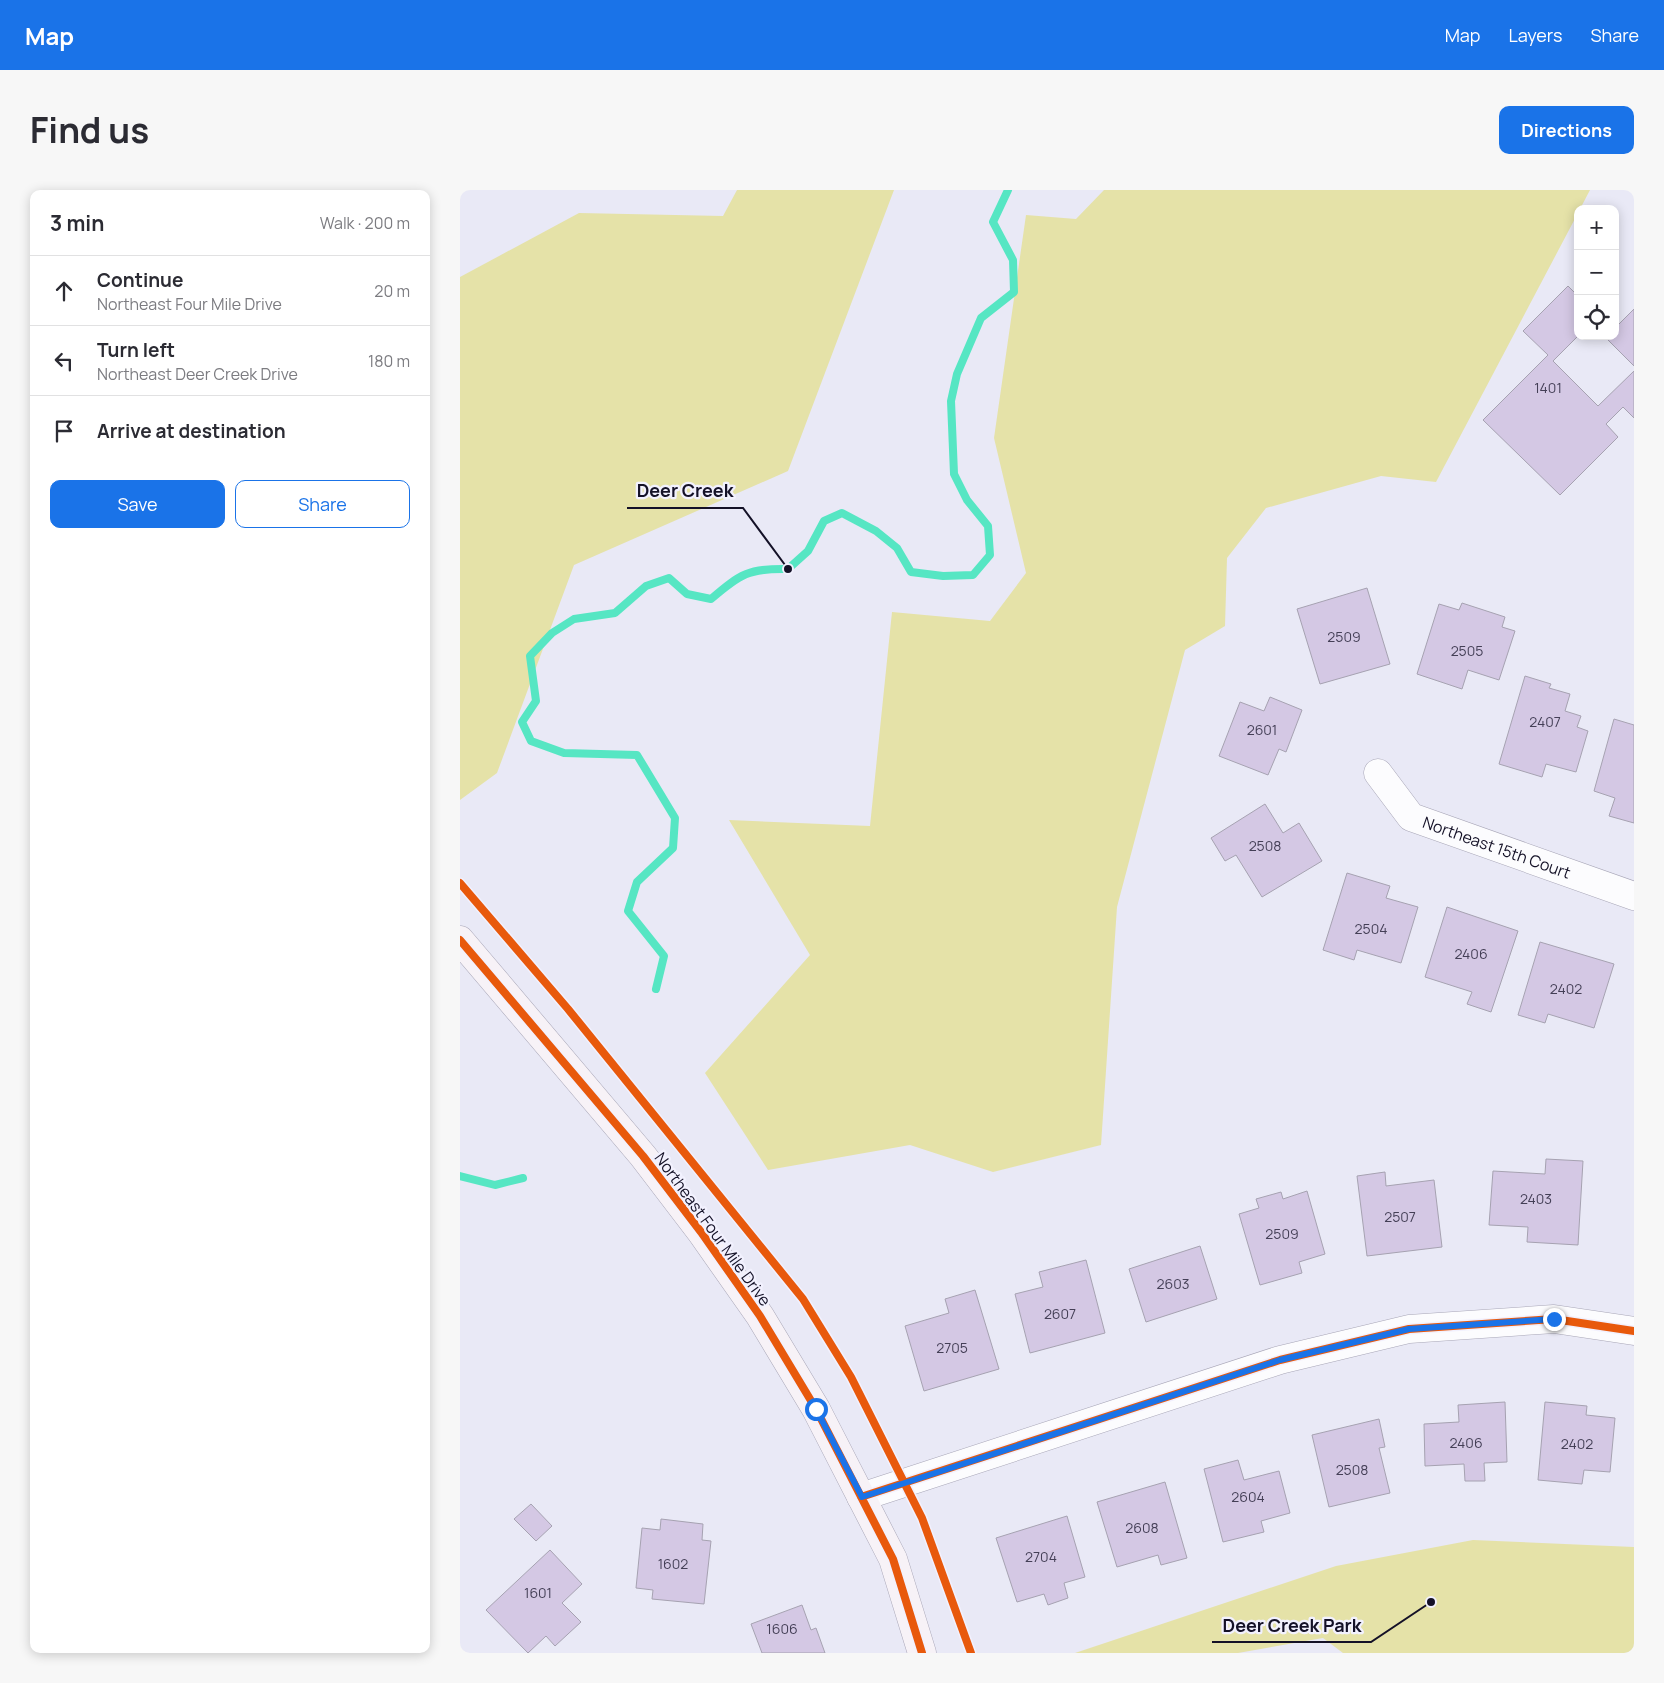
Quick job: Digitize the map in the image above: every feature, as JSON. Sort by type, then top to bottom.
[{"type":"street","name":"Northeast 15th Court","points":[[1378,773],[1411,817],[1634,896]]},
{"type":"street","name":"Northeast Four Mile Drive","points":[[460,940],[642,1156],[702,1232],[760,1316],[816,1409],[893,1559],[922,1653]]},
{"type":"street","points":[[862,1497],[1280,1360],[1409,1329],[1554,1319],[1634,1332]]},
{"type":"shaded area","points":[[737,190],[894,190],[788,471],[574,565],[497,773],[460,800],[460,277],[579,213],[723,216]]},
{"type":"shaded area","points":[[1104,190],[1590,190],[1582,205],[1574,205],[1574,221],[1436,482],[1381,476],[1266,508],[1227,558],[1225,626],[1185,650],[1117,907],[1101,1145],[993,1172],[910,1145],[768,1170],[705,1073],[810,955],[729,820],[870,826],[892,612],[990,621],[1026,573],[994,438],[1026,215],[1076,219]]},
{"type":"shaded area","points":[[1473,1540],[1634,1547],[1634,1653],[1343,1653],[1323,1638],[1238,1653],[1075,1653],[1336,1566]]},
{"type":"building","points":[[1568,286],[1574,292],[1574,340],[1553,361],[1598,406],[1634,371],[1634,418],[1623,407],[1606,424],[1618,437],[1560,495],[1483,420],[1548,355],[1523,331]]},
{"type":"building","points":[[1634,309],[1634,366],[1608,340],[1619,340],[1619,324]]},
{"type":"building","points":[[1367,588],[1390,664],[1320,684],[1297,609]]},
{"type":"building","points":[[1462,603],[1505,617],[1502,627],[1515,631],[1499,680],[1468,670],[1462,689],[1417,674],[1439,604],[1459,610]]},
{"type":"building","points":[[1525,676],[1551,684],[1549,688],[1570,694],[1565,711],[1581,716],[1577,727],[1588,731],[1576,772],[1546,764],[1542,777],[1499,764]]},
{"type":"building","points":[[1270,697],[1302,710],[1286,752],[1279,749],[1268,775],[1219,756],[1240,702],[1264,711]]},
{"type":"building","points":[[1614,719],[1634,725],[1634,823],[1609,816],[1615,798],[1594,791]]},
{"type":"building","points":[[1265,804],[1283,833],[1299,823],[1322,861],[1262,897],[1236,855],[1225,861],[1211,838]]},
{"type":"building","points":[[1347,873],[1390,886],[1386,898],[1418,907],[1401,963],[1357,950],[1354,960],[1323,950]]},
{"type":"building","points":[[1447,907],[1518,931],[1491,1012],[1467,1004],[1472,992],[1425,977]]},
{"type":"building","points":[[1540,942],[1614,964],[1594,1028],[1548,1014],[1545,1023],[1518,1015]]},
{"type":"building","points":[[1546,1159],[1583,1161],[1578,1245],[1527,1242],[1528,1227],[1489,1225],[1493,1171],[1545,1174]]},
{"type":"building","points":[[1385,1172],[1386,1186],[1434,1180],[1442,1247],[1367,1256],[1357,1176]]},
{"type":"building","points":[[1307,1191],[1325,1254],[1299,1262],[1302,1273],[1260,1285],[1239,1214],[1259,1208],[1256,1199],[1281,1192],[1283,1199]]},
{"type":"building","points":[[1200,1246],[1217,1299],[1146,1322],[1129,1269]]},
{"type":"building","points":[[1086,1260],[1105,1333],[1030,1353],[1015,1294],[1043,1287],[1039,1272]]},
{"type":"building","points":[[975,1290],[999,1369],[924,1391],[905,1326],[949,1313],[945,1299]]},
{"type":"building","points":[[1505,1402],[1507,1462],[1484,1463],[1485,1481],[1465,1481],[1464,1464],[1425,1466],[1424,1424],[1459,1422],[1458,1405]]},
{"type":"building","points":[[1545,1402],[1587,1406],[1586,1415],[1615,1418],[1610,1472],[1584,1470],[1582,1484],[1538,1480]]},
{"type":"building","points":[[1379,1419],[1385,1447],[1379,1448],[1390,1493],[1329,1507],[1312,1435]]},
{"type":"building","points":[[1238,1460],[1244,1480],[1279,1471],[1290,1513],[1261,1521],[1264,1532],[1223,1542],[1204,1469]]},
{"type":"building","points":[[1165,1482],[1187,1558],[1161,1565],[1158,1555],[1117,1567],[1097,1502]]},
{"type":"building","points":[[531,1504],[552,1526],[536,1541],[514,1519]]},
{"type":"building","points":[[1067,1516],[1085,1577],[1064,1583],[1068,1598],[1048,1605],[1044,1594],[1017,1602],[996,1538]]},
{"type":"building","points":[[661,1519],[703,1524],[702,1540],[711,1541],[704,1604],[652,1599],[653,1590],[636,1588],[642,1528],[660,1530]]},
{"type":"building","points":[[550,1550],[582,1584],[562,1603],[581,1622],[555,1646],[546,1636],[528,1653],[486,1610]]},
{"type":"building","points":[[802,1605],[811,1630],[816,1628],[825,1653],[762,1653],[751,1624]]},
{"type":"waterway","points":[[656,989],[664,956],[628,911],[637,882],[673,848],[675,818],[637,755],[564,753],[531,741],[522,722],[536,701],[530,656],[552,633],[574,619],[615,613],[646,586],[669,578],[687,594],[711,599],[746,574],[754,571],[788,569],[808,551],[824,521],[842,513],[876,531],[897,548],[911,572],[943,576],[973,575],[990,555],[988,526],[967,500],[954,474],[951,401],[957,374],[981,318],[1014,292],[1013,260],[993,222],[1008,190]]},
{"type":"waterway","points":[[460,1176],[495,1185],[523,1178]]},
{"type":"cycle path","points":[[460,883],[568,1009],[803,1299],[851,1377],[922,1518],[971,1653]]},
{"type":"cycle path","points":[[460,940],[643,1156],[701,1232],[760,1316],[816,1409],[893,1559],[922,1653]]},
{"type":"cycle path","points":[[861,1497],[1280,1360],[1409,1329],[1554,1319],[1634,1331]]},
{"type":"place","name":"Deer Creek","points":[[788,569]]},
{"type":"place","name":"Deer Creek Park","points":[[1431,1602]]},
{"type":"route","points":[[816,1409],[862,1497],[1280,1360],[1409,1329],[1554,1319]]}]
